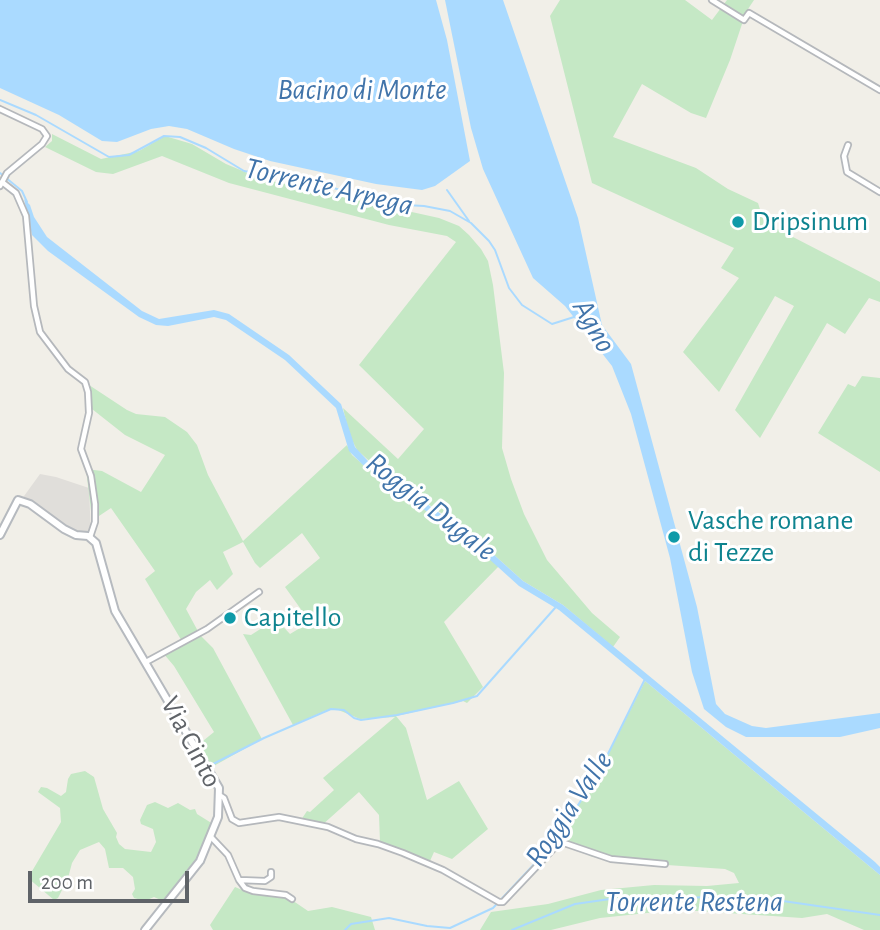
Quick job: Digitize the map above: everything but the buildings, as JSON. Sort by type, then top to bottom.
[{"type":"street","points":[[712,0],[744,20],[749,13],[880,90]]},
{"type":"street","points":[[0,109],[42,129],[47,136],[42,144],[7,173],[1,182],[16,193],[26,216],[34,306],[40,331],[68,369],[85,382],[89,392],[89,413],[81,449],[91,476],[95,504],[95,522],[90,537],[64,529],[30,504],[18,500],[0,535]]},
{"type":"street","points":[[848,145],[844,156],[847,172],[880,192]]},
{"type":"street","name":"Via Cinto","points":[[90,537],[96,543],[112,603],[216,780],[221,796],[211,837],[195,869],[145,930]]},
{"type":"street","points":[[146,662],[216,623],[259,592]]},
{"type":"street","points":[[221,796],[232,819],[239,823],[279,817],[328,827],[443,870],[499,902],[503,902],[556,846],[564,843],[611,859],[665,864]]},
{"type":"street","points":[[211,837],[228,855],[245,888],[286,895],[292,899]]},
{"type":"street","points":[[239,880],[265,881],[271,877],[271,872]]},
{"type":"shaded area","points":[[40,474],[89,488],[91,536],[71,536],[27,505],[19,503]]},
{"type":"green space","points":[[560,0],[685,0],[712,20],[727,0],[754,0],[746,12],[706,118],[691,113],[642,84],[613,137],[696,168],[728,189],[758,203],[764,222],[880,282],[880,302],[869,298],[845,334],[827,323],[760,438],[735,410],[794,306],[775,296],[719,392],[683,352],[739,278],[721,268],[734,248],[592,183],[550,16]]},
{"type":"green space","points":[[52,134],[101,159],[139,151],[165,136],[192,144],[226,164],[262,179],[439,218],[459,226],[469,235],[488,261],[493,285],[504,373],[502,448],[511,479],[524,514],[547,560],[592,613],[620,637],[613,647],[563,605],[523,581],[450,519],[384,474],[357,450],[349,434],[343,408],[398,459],[424,429],[359,365],[456,242],[447,236],[389,225],[229,183],[162,156],[113,174],[96,172],[45,147],[52,141]]},
{"type":"green space","points":[[862,376],[880,378],[880,472],[818,433],[848,384],[855,387]]},
{"type":"green space","points":[[89,385],[127,410],[136,414],[165,417],[187,432],[197,445],[208,475],[243,541],[347,445],[352,455],[380,479],[446,524],[499,566],[444,622],[483,687],[467,703],[463,701],[396,716],[406,728],[427,800],[459,781],[488,829],[452,859],[434,852],[430,861],[380,842],[379,815],[359,792],[321,826],[301,820],[307,811],[310,812],[334,790],[323,778],[395,717],[360,719],[336,709],[327,710],[293,725],[243,634],[251,635],[276,619],[290,634],[310,622],[285,587],[320,558],[302,533],[260,568],[243,542],[223,552],[233,574],[217,590],[210,580],[196,592],[186,609],[200,635],[213,648],[262,739],[212,767],[198,745],[214,732],[174,666],[163,653],[183,643],[145,579],[155,571],[111,508],[99,516],[91,536],[86,469],[102,471],[141,492],[165,455],[125,435],[92,409]]},
{"type":"green space","points":[[645,681],[880,875],[880,930],[864,930],[827,914],[802,918],[666,911],[600,918],[551,930],[480,930],[491,912],[548,904],[601,890],[654,885],[707,886],[739,883],[734,873],[725,869],[609,861],[590,856],[571,845],[555,844],[605,760]]},
{"type":"green space","points":[[85,771],[94,777],[103,809],[117,833],[119,844],[125,849],[151,852],[156,842],[153,829],[141,824],[140,820],[147,805],[155,802],[168,808],[178,803],[190,810],[195,809],[197,814],[213,824],[193,867],[163,901],[154,897],[145,901],[134,898],[133,877],[123,868],[109,868],[105,849],[99,842],[80,850],[58,898],[54,900],[28,878],[61,822],[60,808],[38,792],[41,787],[47,788],[61,796],[66,792],[71,774]]},
{"type":"green space","points":[[235,887],[250,893],[286,896],[308,911],[332,907],[371,917],[375,930],[213,930],[210,925]]},
{"type":"water","name":"Bacino di Monte","points":[[0,0],[436,0],[447,40],[470,161],[435,186],[422,190],[376,184],[270,161],[187,129],[169,126],[151,129],[117,142],[102,141],[59,115],[0,88]]},
{"type":"water","name":"Agno","points":[[445,0],[503,0],[578,218],[602,325],[631,364],[697,607],[716,704],[725,714],[752,726],[766,728],[880,713],[880,728],[840,737],[746,737],[726,727],[704,709],[692,672],[670,558],[631,414],[612,366],[565,306],[533,278],[483,169],[471,128]]},
{"type":"water","points":[[24,199],[47,237],[142,311],[159,319],[214,310],[229,314],[289,355],[341,404],[355,447],[368,461],[482,544],[523,581],[563,605],[875,862],[880,867],[880,875],[559,610],[519,586],[478,549],[363,465],[349,451],[336,408],[285,360],[226,320],[214,317],[168,326],[156,325],[139,317],[48,251],[32,235]]},
{"type":"waterway","name":"Torrente Arpega","points":[[0,100],[36,115],[109,157],[129,155],[164,136],[180,137],[206,148],[244,171],[320,184],[388,204],[450,211],[471,223],[489,241],[509,288],[522,305],[552,324],[574,317]]},
{"type":"waterway","name":"Roggia Dugale","points":[[0,173],[22,191],[27,202]]},
{"type":"waterway","points":[[447,190],[469,221]]},
{"type":"waterway","points":[[213,764],[331,709],[344,710],[361,720],[397,715],[477,696],[555,608]]},
{"type":"waterway","name":"Roggia Valle","points":[[345,930],[351,924],[389,918],[450,928],[493,908],[554,843],[599,772],[645,679]]},
{"type":"waterway","name":"Torrente Restena","points":[[512,930],[575,904],[610,899],[769,899],[880,915]]},
{"type":"place","name":"Dripsinum","points":[[738,222]]},
{"type":"place","name":"Vasche romane di Tezze","points":[[674,537]]},
{"type":"place","name":"Capitello","points":[[230,618]]}]
